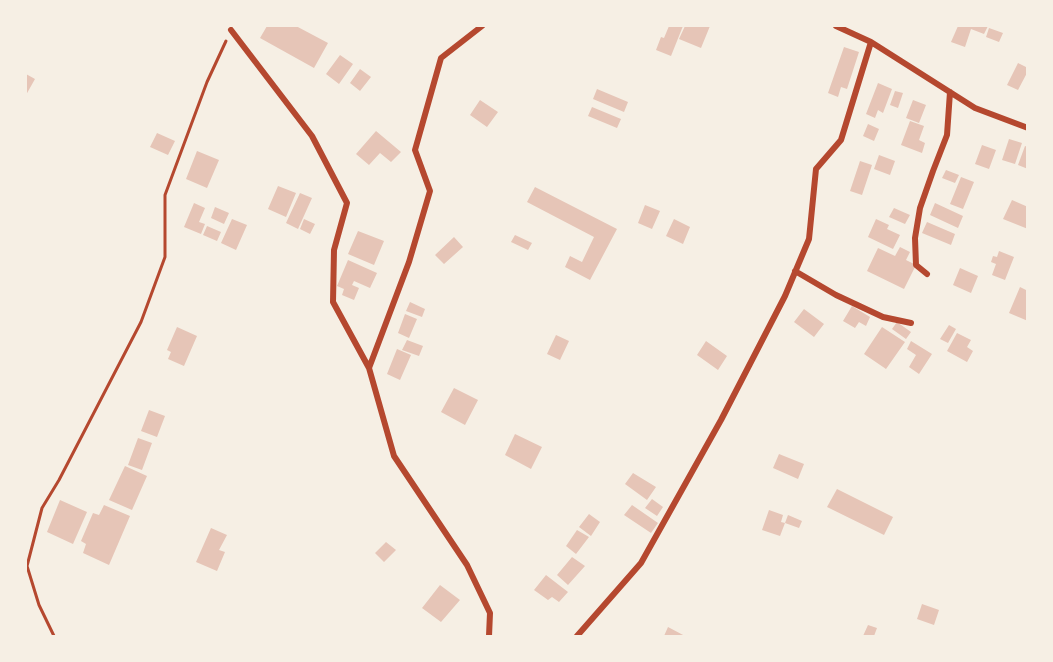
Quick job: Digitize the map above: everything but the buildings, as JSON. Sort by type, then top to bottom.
[{"type":"street","points":[[369,368],[409,262],[430,191],[415,150],[441,58],[482,26]]},
{"type":"street","points":[[836,26],[871,42],[975,108],[1028,129]]},
{"type":"street","points":[[231,30],[312,135],[347,203],[334,250],[333,302],[369,368],[394,456],[467,565],[490,613],[489,636]]},
{"type":"street","points":[[577,636],[641,562],[721,420],[785,296],[809,239],[816,169],[841,140],[871,42]]},
{"type":"street","points":[[927,274],[916,265],[915,238],[920,208],[947,135],[950,92]]},
{"type":"street","points":[[795,271],[836,295],[883,317],[911,323]]},
{"type":"path","points":[[54,636],[39,605],[27,566],[42,508],[59,480],[141,322],[165,257],[165,195],[207,82],[231,30]]}]
